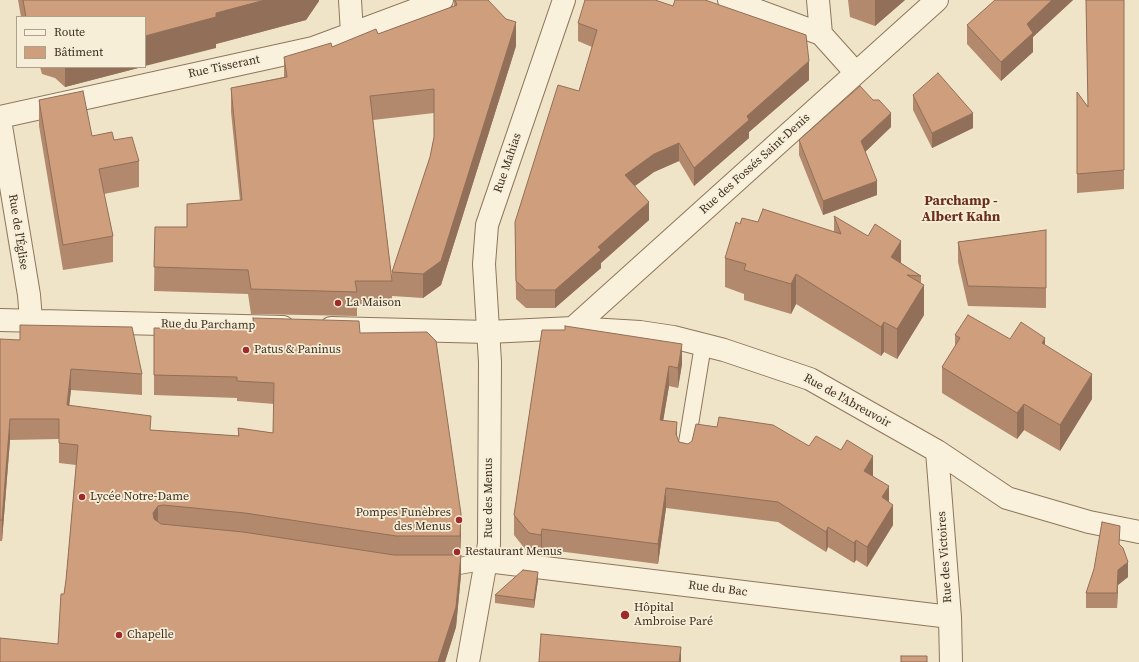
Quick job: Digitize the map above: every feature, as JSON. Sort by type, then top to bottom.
[{"type":"street","points":[[350,0],[352,32]]},
{"type":"street","name":"Rue Tisserant","points":[[0,119],[313,48],[352,32],[442,0]]},
{"type":"street","name":"Rue Mahias","points":[[488,332],[484,264],[486,225],[564,0]]},
{"type":"street","points":[[729,0],[821,34],[856,73]]},
{"type":"street","points":[[818,0],[821,34]]},
{"type":"street","name":"Rue des Fossés Saint-Denis","points":[[573,328],[937,0]]},
{"type":"street","name":"Rue de l'Église","points":[[0,119],[29,295],[31,320]]},
{"type":"street","name":"Rue du Parchamp","points":[[0,320],[488,332]]},
{"type":"street","name":"Rue de l'Abreuvoir","points":[[488,332],[573,328],[640,332],[673,337],[703,345],[810,379],[937,451],[1007,498],[1089,522],[1139,532]]},
{"type":"street","name":"Rue des Menus","points":[[468,662],[489,544],[490,362],[488,332]]},
{"type":"street","name":"Rue des Victoires","points":[[937,451],[950,616],[951,662]]},
{"type":"street","name":"Rue du Bac","points":[[487,561],[950,616]]},
{"type":"lane","points":[[685,455],[703,345]]},
{"type":"lane","points":[[427,566],[459,566],[487,561]]},
{"type":"building","points":[[23,0],[265,0],[216,13],[216,17],[146,36],[146,16],[26,16]]},
{"type":"building","points":[[455,0],[488,0],[506,19],[516,22],[441,261],[423,274],[392,272],[430,157],[434,137],[434,89],[370,96],[392,281],[355,281],[357,292],[251,289],[248,270],[154,267],[155,227],[187,227],[187,204],[242,200],[231,88],[287,77],[284,57],[331,43],[332,47],[376,29],[378,34],[457,5]]},
{"type":"building","points":[[585,0],[655,0],[673,6],[675,0],[705,0],[806,35],[809,61],[747,116],[749,120],[694,168],[679,143],[654,154],[625,175],[649,202],[598,247],[601,250],[555,290],[526,290],[516,281],[515,222],[558,85],[579,91],[597,30],[578,23]]},
{"type":"building","points":[[995,0],[1052,0],[1027,24],[1033,33],[1001,62],[967,25]]},
{"type":"building","points":[[1086,0],[1124,0],[1124,170],[1077,174],[1077,92],[1088,107]]},
{"type":"building","points":[[938,73],[973,113],[932,133],[913,95]]},
{"type":"building","points":[[860,86],[873,100],[879,100],[891,113],[861,141],[877,181],[823,201],[799,140]]},
{"type":"building","points":[[83,91],[92,136],[112,132],[114,140],[132,137],[139,161],[99,169],[113,236],[63,245],[39,100]]},
{"type":"building","points":[[763,209],[841,234],[834,216],[868,236],[875,224],[901,241],[891,257],[921,276],[907,275],[924,285],[897,329],[884,322],[881,327],[796,274],[791,284],[744,270],[746,264],[725,258],[736,222],[740,224],[742,218],[758,222]]},
{"type":"building","points":[[1046,230],[1046,288],[968,286],[958,242]]},
{"type":"building","points":[[968,315],[1010,339],[1021,322],[1045,338],[1042,343],[1092,374],[1060,425],[1024,404],[1017,413],[942,367],[960,338],[955,335]]},
{"type":"building","points":[[253,318],[359,321],[360,333],[427,332],[436,341],[461,514],[460,536],[396,536],[245,513],[163,505],[158,506],[153,513],[154,519],[161,524],[243,532],[394,555],[461,555],[456,607],[438,662],[0,662],[0,638],[58,644],[61,594],[64,594],[66,580],[78,445],[59,443],[59,419],[10,419],[2,520],[0,520],[0,339],[20,340],[20,325],[132,327],[142,374],[71,369],[67,405],[151,416],[150,430],[239,436],[238,428],[273,433],[274,383],[237,381],[237,377],[154,375],[154,328],[254,329]]},
{"type":"building","points":[[565,326],[682,344],[678,368],[669,366],[660,420],[677,422],[676,434],[679,442],[688,444],[692,441],[696,424],[717,427],[719,417],[773,425],[809,446],[816,436],[841,450],[847,440],[873,456],[864,471],[889,486],[882,497],[893,505],[867,547],[856,540],[854,543],[828,527],[826,532],[778,502],[666,488],[658,544],[542,529],[541,535],[529,533],[514,515],[542,330],[565,330]]},
{"type":"building","points":[[1102,522],[1120,526],[1119,544],[1123,548],[1128,562],[1118,570],[1117,593],[1086,593],[1094,569]]},
{"type":"building","points":[[523,570],[538,572],[534,600],[495,595]]},
{"type":"building","points":[[541,634],[681,647],[679,662],[539,662]]},
{"type":"building","points":[[901,656],[927,656],[927,662],[901,662]]},
{"type":"place","name":"La Maison","points":[[338,303]]},
{"type":"place","name":"Patus & Paninus","points":[[246,350]]},
{"type":"place","name":"Lycée Notre-Dame","points":[[82,497]]},
{"type":"place","name":"Pompes Funèbres des Menus","points":[[459,520]]},
{"type":"place","name":"Restaurant Menus","points":[[457,552]]},
{"type":"place","name":"Hôpital Ambroise Paré","points":[[625,615]]},
{"type":"place","name":"Chapelle","points":[[119,635]]},
{"type":"district","name":"Parchamp - Albert Kahn","points":[[961,210]]}]
